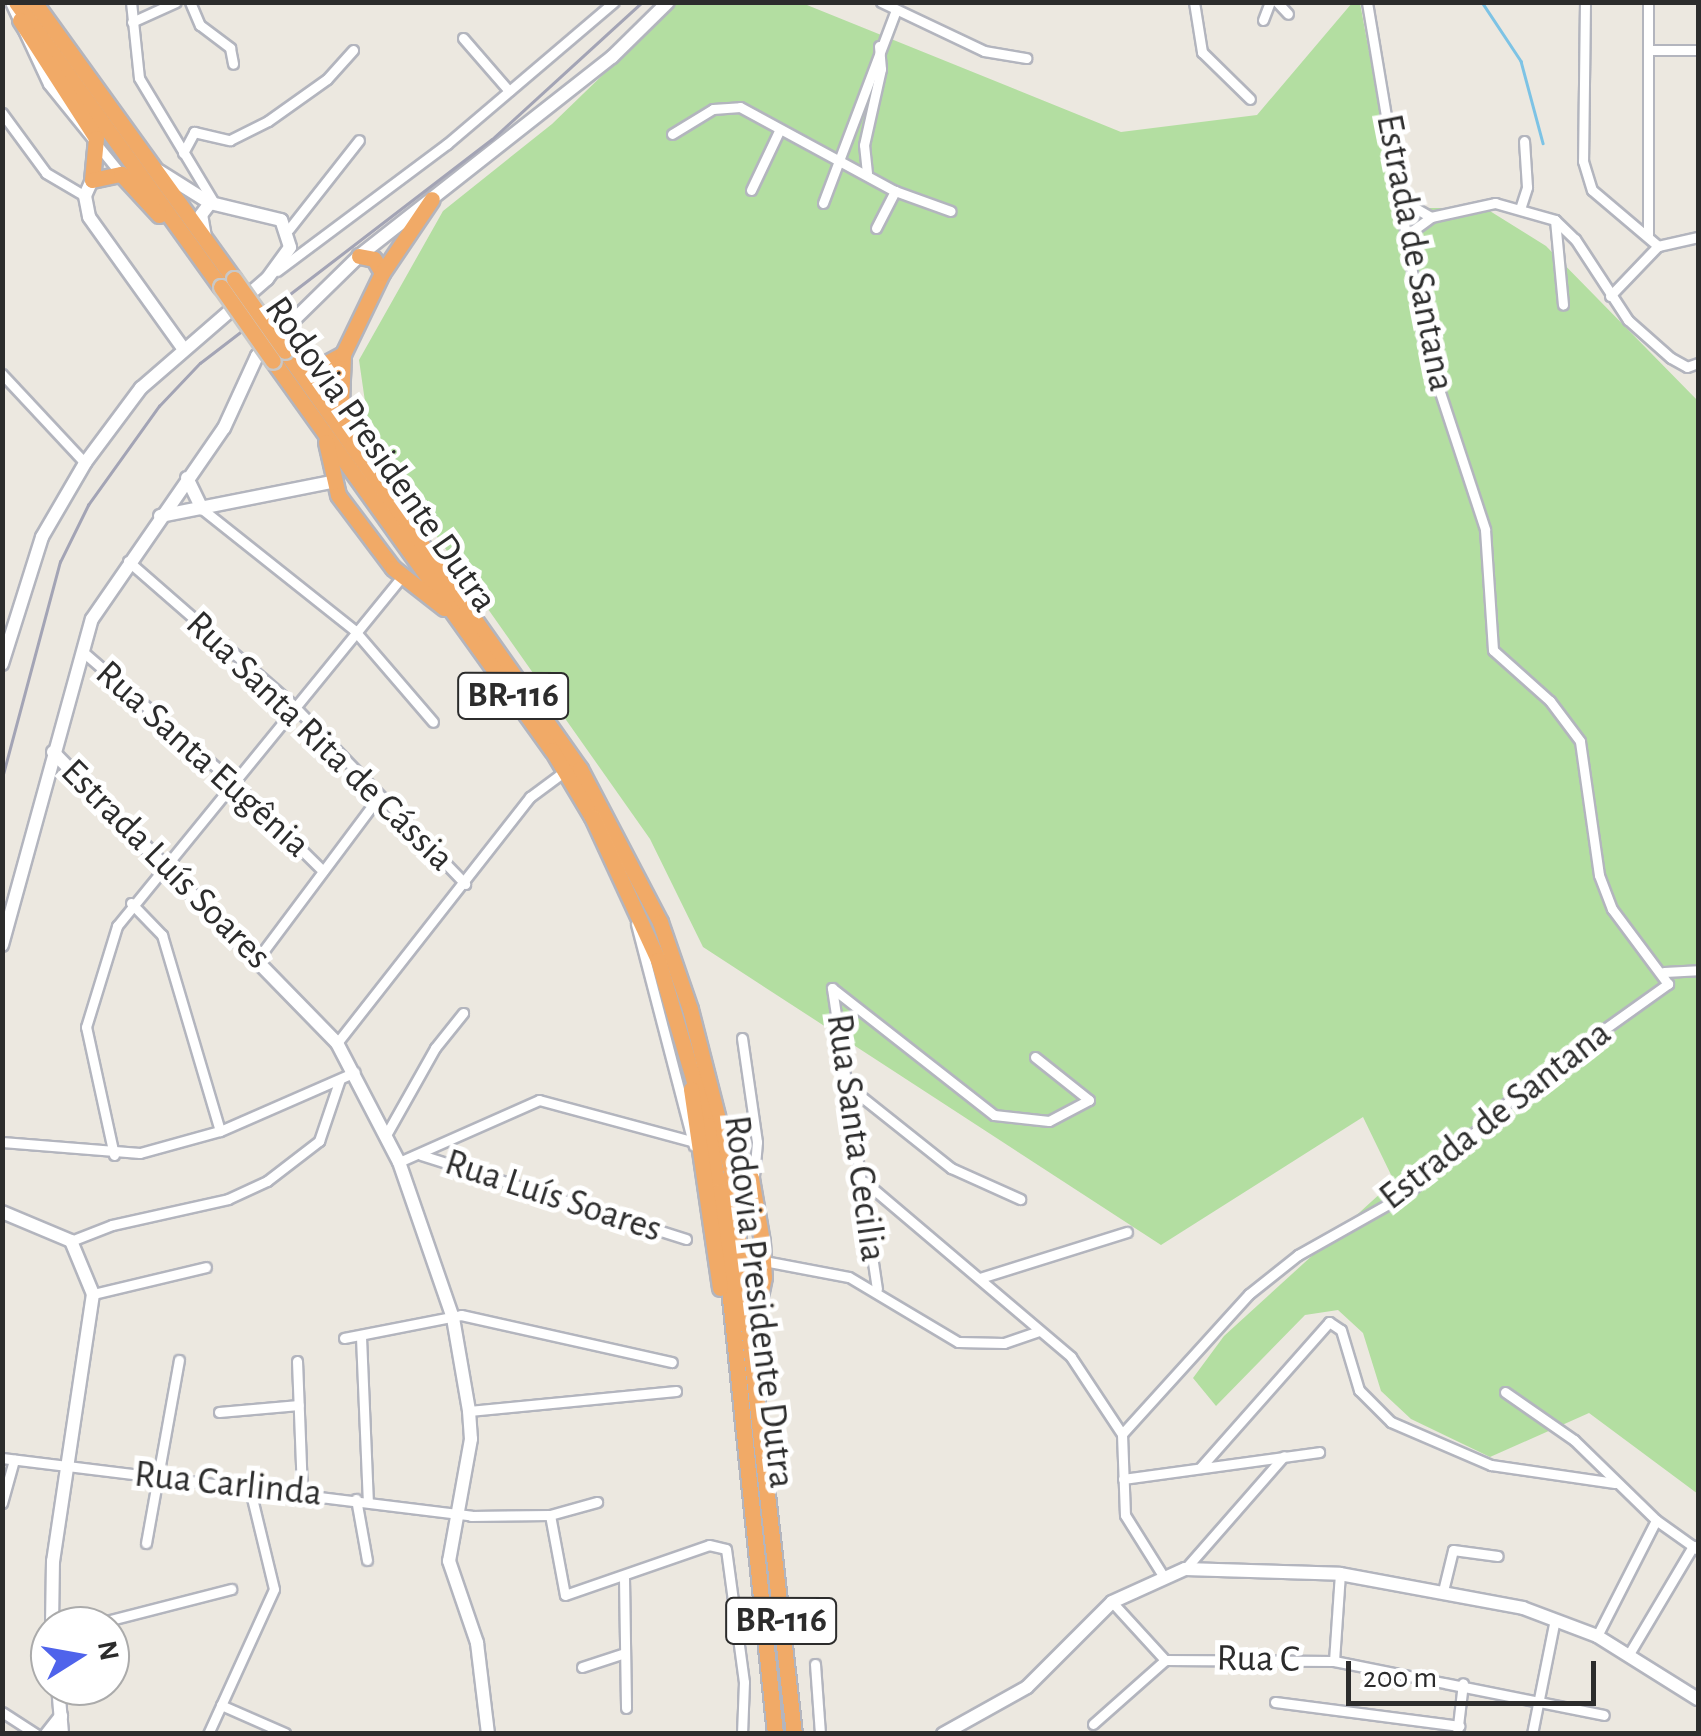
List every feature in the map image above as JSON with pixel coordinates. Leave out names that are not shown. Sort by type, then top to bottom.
[{"type":"highway","points":[[13,2],[98,151],[92,180],[121,174],[188,240]]},
{"type":"highway","name":"Rodovia Presidente Dutra","points":[[13,2],[188,240],[228,283],[482,628],[593,790],[660,922],[679,976],[730,1166],[794,1734]]},
{"type":"highway","name":"Rodovia Presidente Dutra","points":[[37,2],[207,245],[228,283]]},
{"type":"highway","points":[[432,199],[382,273],[343,354],[339,388],[350,435],[482,628]]},
{"type":"highway","points":[[359,256],[374,258],[382,273]]},
{"type":"highway","points":[[282,356],[315,369],[343,354]]},
{"type":"highway","name":"Rodovia Presidente Dutra","points":[[282,356],[326,438],[565,771],[637,911],[690,1064],[719,1191],[775,1734]]},
{"type":"highway","points":[[326,438],[330,482],[402,577],[453,614]]},
{"type":"highway","points":[[679,976],[727,1130],[753,1186],[764,1262],[754,1322],[768,1508]]},
{"type":"highway","points":[[690,1064],[693,1144],[722,1303],[734,1429],[748,1478]]},
{"type":"main road","name":"Estrada Luís Soares","points":[[488,1734],[477,1643],[449,1561],[454,1514],[471,1439],[469,1411],[453,1318],[399,1162],[337,1044],[259,957],[53,752],[81,650],[103,596],[229,419],[258,356],[359,256],[612,56],[668,2]]},
{"type":"main road","points":[[2,664],[37,550],[85,463],[182,347],[267,279],[289,250],[289,229],[276,218],[213,203],[146,161]]},
{"type":"main road","points":[[92,180],[85,196],[100,235],[182,347]]},
{"type":"main road","points":[[207,245],[201,215],[213,203]]},
{"type":"main road","points":[[187,478],[202,509]]},
{"type":"main road","points":[[160,516],[330,482]]},
{"type":"main road","points":[[2,946],[53,752]]},
{"type":"main road","points":[[2,1212],[71,1242],[93,1294],[53,1562],[52,1606]]},
{"type":"main road","points":[[951,1732],[1027,1686],[1112,1602],[1162,1574],[1184,1568],[1340,1574],[1443,1591],[1555,1618],[1630,1654],[1698,1698]]},
{"type":"main road","points":[[59,1706],[62,1734]]},
{"type":"main road","points":[[47,1734],[60,1716]]},
{"type":"street","points":[[131,2],[138,78],[213,203]]},
{"type":"street","points":[[132,22],[176,2]]},
{"type":"street","points":[[190,2],[200,25],[230,48],[232,64]]},
{"type":"street","points":[[267,279],[509,91],[614,2]]},
{"type":"street","points":[[881,2],[984,51],[1026,58]]},
{"type":"street","points":[[1194,2],[1202,52],[1250,99]]},
{"type":"street","points":[[1263,20],[1274,2],[1288,14]]},
{"type":"street","name":"Estrada de Santana","points":[[1122,1434],[1249,1294],[1298,1255],[1408,1193],[1529,1083],[1668,984],[1664,972],[1612,909],[1600,876],[1580,741],[1550,702],[1493,650],[1485,529],[1424,344],[1367,2]]},
{"type":"street","points":[[1585,2],[1585,177],[1592,190],[1658,246]]},
{"type":"street","points":[[1648,2],[1648,236]]},
{"type":"street","points":[[824,203],[879,46],[896,10]]},
{"type":"street","points":[[463,38],[509,91]]},
{"type":"street","points":[[867,173],[864,145],[881,69],[879,46]]},
{"type":"street","points":[[183,153],[194,132],[230,140],[268,122],[327,79],[353,50]]},
{"type":"street","points":[[1650,50],[1698,50]]},
{"type":"street","points":[[672,134],[724,105],[840,158],[895,190],[951,211]]},
{"type":"street","points":[[2,113],[46,174],[85,196]]},
{"type":"street","points":[[751,190],[779,131]]},
{"type":"street","points":[[289,229],[359,140]]},
{"type":"street","points":[[1520,208],[1526,187],[1524,141]]},
{"type":"street","points":[[98,151],[121,174]]},
{"type":"street","points":[[876,228],[895,190]]},
{"type":"street","points":[[1403,201],[1431,217]]},
{"type":"street","points":[[1408,234],[1431,217],[1478,203],[1520,208],[1555,220],[1575,239],[1610,296],[1671,358],[1687,367],[1698,363]]},
{"type":"street","points":[[1555,220],[1563,304]]},
{"type":"street","points":[[1610,296],[1658,246],[1698,238]]},
{"type":"street","points":[[2,374],[85,463]]},
{"type":"street","points":[[202,509],[354,630],[433,722]]},
{"type":"street","name":"Rua Santa Rita de Cássia","points":[[128,560],[294,706],[378,798],[465,884]]},
{"type":"street","points":[[114,1155],[86,1027],[108,946],[131,903],[162,864],[402,577]]},
{"type":"street","name":"Rua Santa Eugênia","points":[[81,650],[232,781],[324,871]]},
{"type":"street","points":[[337,1044],[530,797],[565,771]]},
{"type":"street","points":[[259,957],[378,798]]},
{"type":"street","points":[[131,903],[162,935],[220,1132]]},
{"type":"street","points":[[637,911],[639,942],[693,1144]]},
{"type":"street","points":[[1664,972],[1698,970]]},
{"type":"street","name":"Rua Santa Cecilia","points":[[877,1288],[832,988],[983,1110],[1015,1121],[1063,1118],[1089,1100],[1035,1058]]},
{"type":"street","points":[[386,1135],[426,1060],[463,1013]]},
{"type":"street","points":[[742,1038],[757,1142],[753,1186]]},
{"type":"street","points":[[2,1142],[48,1142],[114,1155],[220,1132],[355,1072]]},
{"type":"street","points":[[71,1242],[126,1221],[228,1199],[267,1181],[319,1141],[340,1079]]},
{"type":"street","points":[[848,1086],[950,1168],[1020,1199]]},
{"type":"street","points":[[399,1162],[539,1100],[693,1144]]},
{"type":"street","name":"Rua Luís Soares","points":[[420,1155],[686,1239]]},
{"type":"street","points":[[864,1182],[980,1278],[1080,1370],[1122,1434],[1124,1515],[1162,1574]]},
{"type":"street","points":[[980,1278],[1127,1232]]},
{"type":"street","points":[[764,1262],[832,1272],[877,1288],[958,1342],[1004,1343],[1039,1330]]},
{"type":"street","points":[[93,1294],[206,1267]]},
{"type":"street","points":[[344,1338],[453,1318],[499,1322],[672,1362]]},
{"type":"street","points":[[1200,1468],[1309,1338],[1329,1322],[1340,1330],[1359,1390],[1391,1422],[1492,1465],[1615,1483]]},
{"type":"street","points":[[361,1337],[368,1500]]},
{"type":"street","points":[[146,1544],[179,1360]]},
{"type":"street","points":[[297,1361],[302,1492]]},
{"type":"street","points":[[469,1411],[676,1391]]},
{"type":"street","points":[[1505,1392],[1574,1440],[1656,1520],[1696,1548],[1630,1654]]},
{"type":"street","points":[[219,1412],[298,1406]]},
{"type":"street","points":[[1122,1479],[1318,1452]]},
{"type":"street","points":[[1184,1568],[1284,1456]]},
{"type":"street","name":"Rua Carlinda","points":[[2,1458],[69,1469],[368,1500],[454,1514],[550,1515],[597,1502]]},
{"type":"street","points":[[2,1503],[14,1460]]},
{"type":"street","points":[[208,1734],[274,1589],[248,1486]]},
{"type":"street","points":[[356,1499],[367,1560]]},
{"type":"street","points":[[550,1515],[565,1595],[624,1578],[709,1545],[722,1545],[729,1556],[744,1682],[742,1734]]},
{"type":"street","points":[[1597,1636],[1656,1520]]},
{"type":"street","points":[[1443,1591],[1453,1550],[1498,1556]]},
{"type":"street","points":[[1334,1661],[1340,1574]]},
{"type":"street","points":[[624,1578],[626,1708]]},
{"type":"street","points":[[130,1615],[231,1589]]},
{"type":"street","name":"Rua C","points":[[1112,1602],[1164,1660],[1334,1661],[1464,1683],[1604,1715]]},
{"type":"street","points":[[1532,1734],[1555,1618]]},
{"type":"street","points":[[582,1667],[625,1653]]},
{"type":"street","points":[[1093,1724],[1164,1660]]},
{"type":"street","points":[[815,1664],[820,1734]]},
{"type":"street","points":[[1275,1702],[1458,1730],[1464,1683]]},
{"type":"street","points":[[222,1705],[285,1733]]},
{"type":"street","points":[[2,1712],[36,1734]]},
{"type":"green space","points":[[677,3],[802,3],[1121,132],[1257,115],[1352,3],[1360,3],[1398,208],[1485,208],[1546,246],[1698,401],[1698,1494],[1589,1413],[1490,1457],[1411,1419],[1381,1391],[1363,1333],[1338,1310],[1305,1315],[1216,1406],[1193,1378],[1224,1336],[1394,1181],[1363,1117],[1161,1245],[703,947],[650,839],[371,443],[359,360],[443,211],[552,124]]},
{"type":"waterway","points":[[1482,2],[1521,61],[1543,143]]},
{"type":"railway","points":[[2,778],[60,562],[88,505],[159,406],[200,363],[491,140],[642,2]]}]
